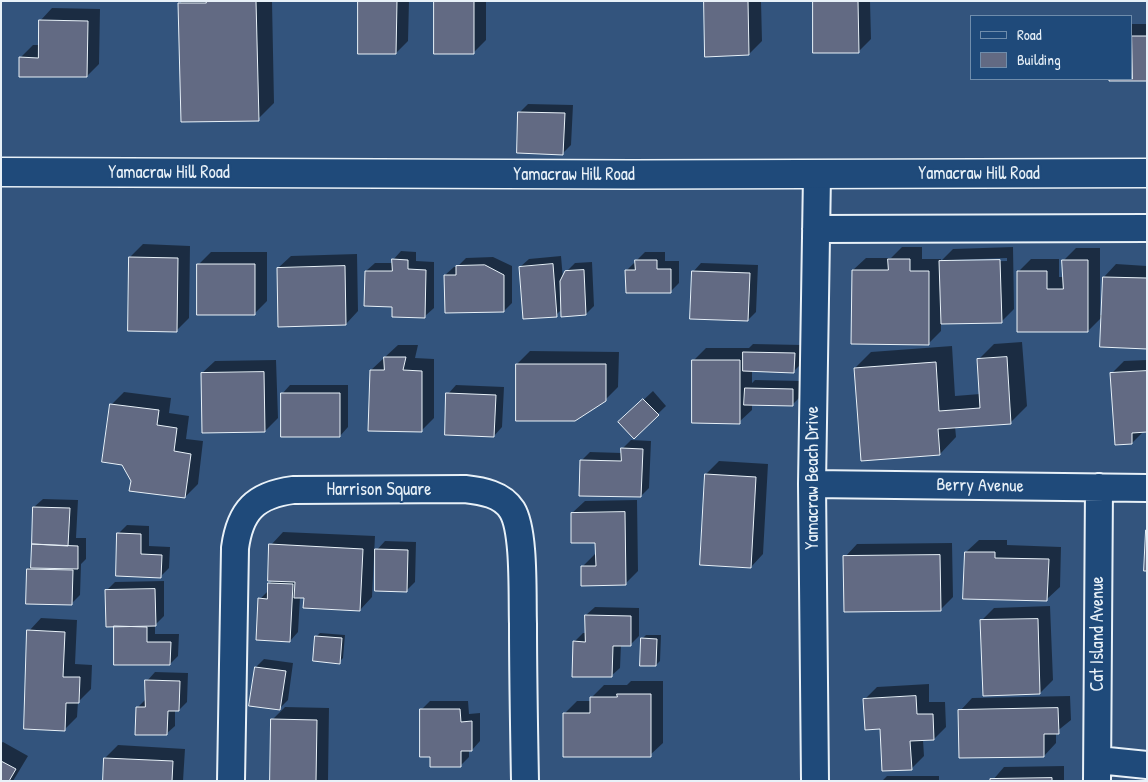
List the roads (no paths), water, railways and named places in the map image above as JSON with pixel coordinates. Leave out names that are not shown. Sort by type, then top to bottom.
[{"type":"main road","name":"Yamacraw Hill Road","points":[[1,172],[309,175],[1147,173]]},
{"type":"street","name":"Yamacraw Beach Drive","points":[[815,781],[812,484],[817,175]]},
{"type":"street","points":[[816,229],[1147,228]]},
{"type":"street","name":"Berry Avenue","points":[[812,484],[1147,488]]},
{"type":"street","name":"Cat Island Avenue","points":[[1097,770],[1099,487]]},
{"type":"street","name":"Harrison Square","points":[[231,781],[235,548],[238,530],[244,514],[263,498],[276,492],[293,490],[465,489],[481,491],[502,500],[508,505],[516,518],[522,565],[525,781]]},
{"type":"street","points":[[1097,770],[1147,765]]}]
